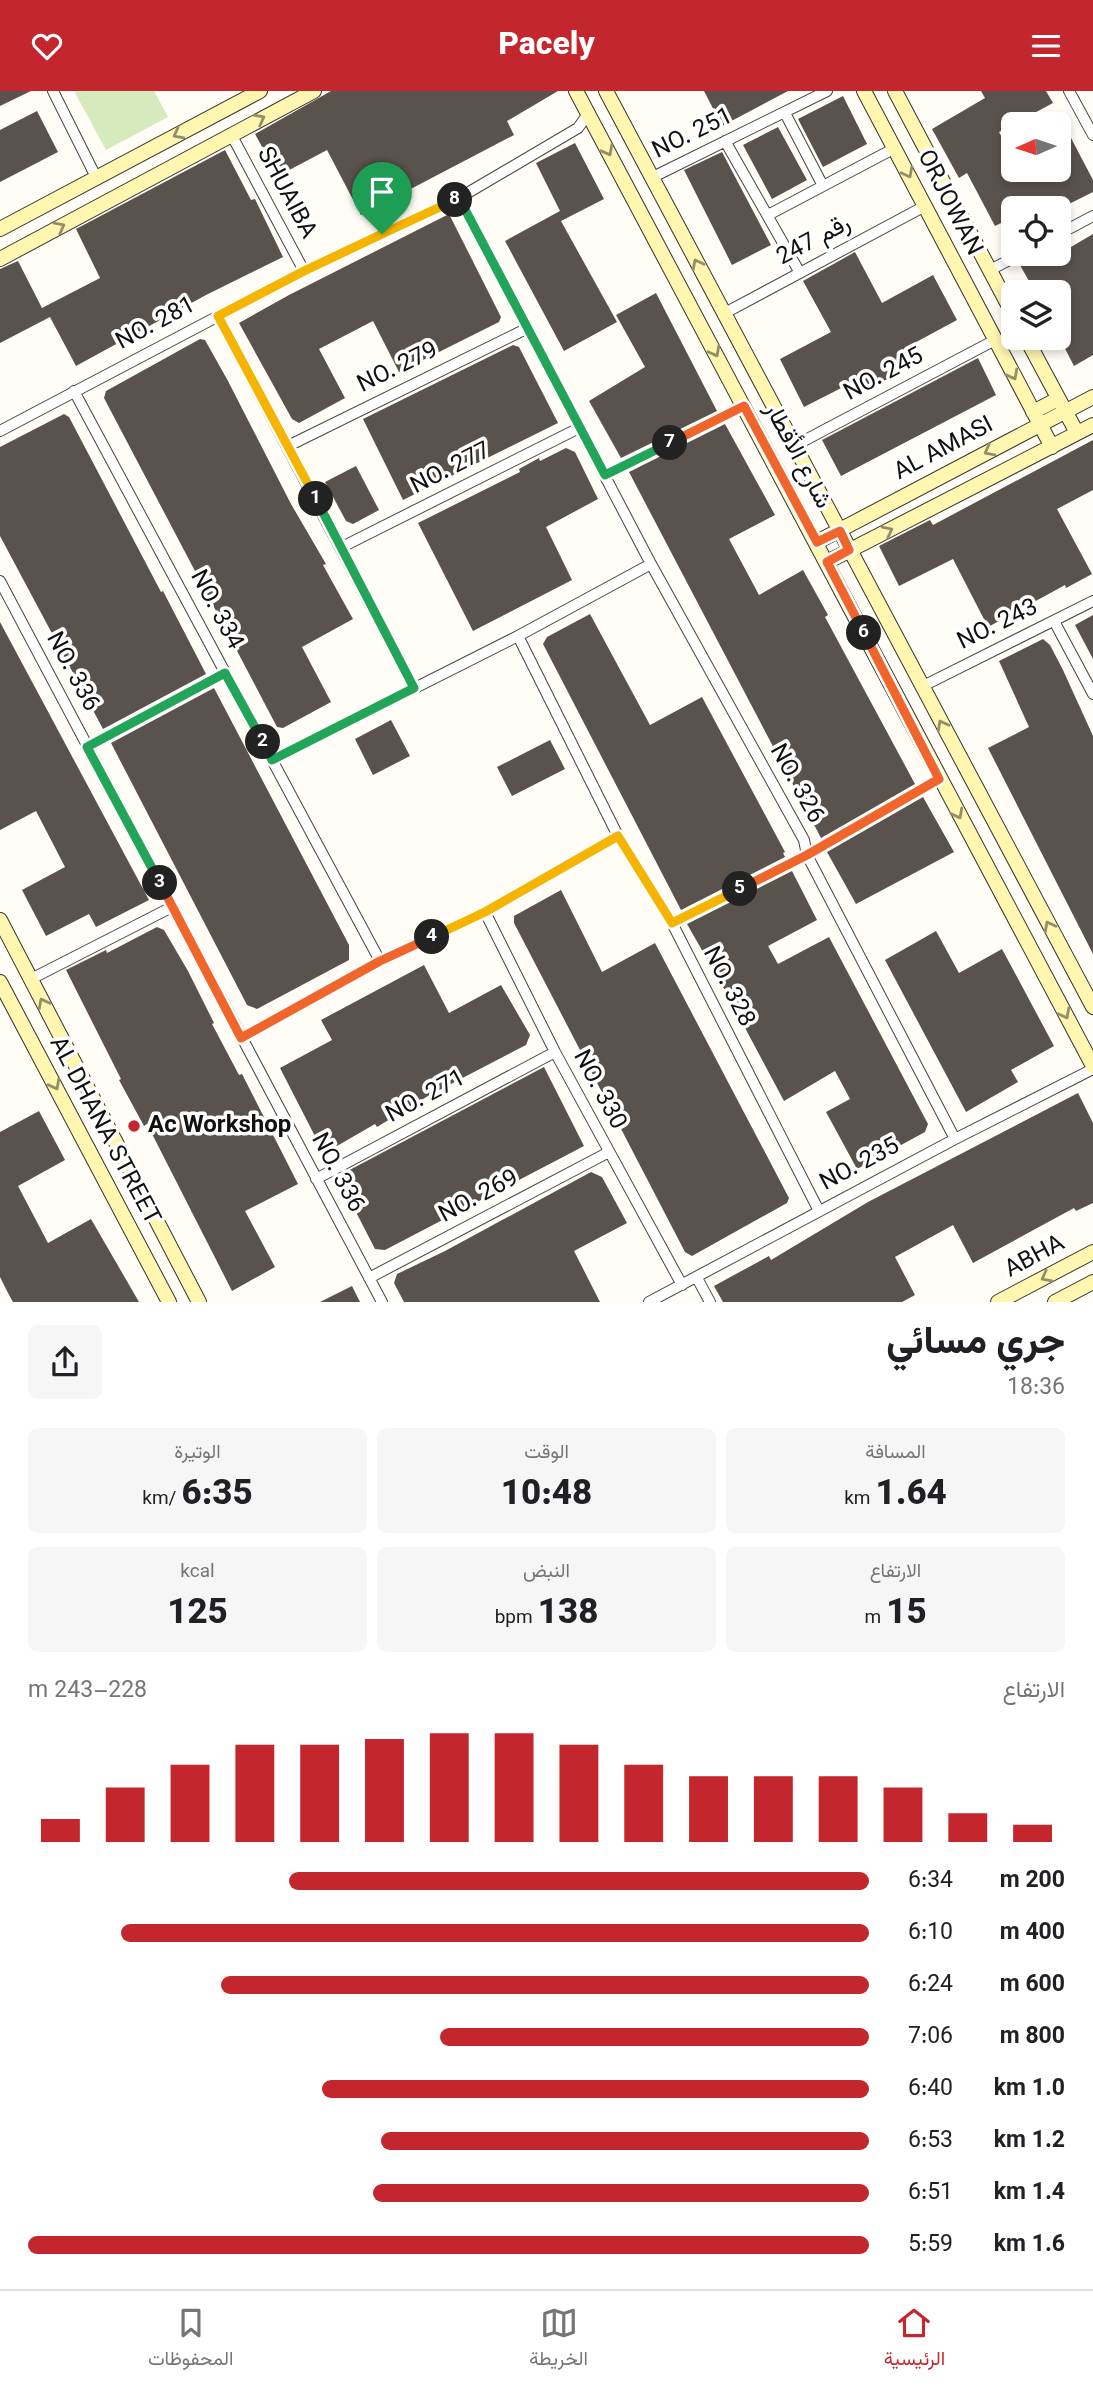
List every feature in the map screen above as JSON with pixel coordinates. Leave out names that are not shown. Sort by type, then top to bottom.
[{"type":"street","points":[[53,91],[96,177]]},
{"type":"street","points":[[0,229],[260,91]]},
{"type":"street","points":[[0,260],[314,91]]},
{"type":"street","name":"شارع الأقطار","points":[[576,91],[1093,1068]]},
{"type":"street","name":"شارع الأقطار","points":[[606,91],[1093,1007]]},
{"type":"street","name":"NO. 251","points":[[653,177],[827,91]]},
{"type":"street","name":"ORJOWAN","points":[[864,91],[1052,447]]},
{"type":"street","name":"ORJOWAN","points":[[895,91],[1001,291]]},
{"type":"street","points":[[1069,91],[1093,135]]},
{"type":"street","points":[[785,113],[823,186]]},
{"type":"street","name":"NO. 281","points":[[0,431],[304,271],[459,198],[578,128],[588,114]]},
{"type":"street","name":"SHUAIBA","points":[[231,134],[304,271]]},
{"type":"street","points":[[725,141],[800,273]]},
{"type":"street","points":[[768,215],[895,148]]},
{"type":"street","name":"NO. 326","points":[[459,198],[651,564],[804,840],[807,855],[955,1139]]},
{"type":"street","name":"رقم 247","points":[[723,314],[925,206]]},
{"type":"street","points":[[1071,228],[1093,216]]},
{"type":"street","points":[[990,270],[1001,264]]},
{"type":"street","points":[[218,316],[414,688]]},
{"type":"street","name":"NO. 279","points":[[288,446],[528,328]]},
{"type":"street","name":"NO. 245","points":[[794,446],[995,340]]},
{"type":"street","points":[[1032,350],[1077,433]]},
{"type":"street","name":"NO. 334","points":[[74,391],[380,961]]},
{"type":"street","name":"AL AMASI","points":[[817,542],[1036,418],[1062,405],[1093,397]]},
{"type":"street","points":[[605,475],[744,406]]},
{"type":"street","name":"AL AMASI","points":[[827,562],[1093,425]]},
{"type":"street","name":"NO. 277","points":[[341,547],[579,428]]},
{"type":"street","points":[[272,760],[518,636],[651,564]]},
{"type":"street","name":"NO. 336","points":[[0,581],[382,1302]]},
{"type":"street","name":"NO. 243","points":[[921,687],[1093,601]]},
{"type":"street","points":[[1054,621],[1093,694]]},
{"type":"street","name":"NO. 328","points":[[518,636],[618,836],[672,923],[819,1211]]},
{"type":"street","points":[[87,747],[225,673]]},
{"type":"street","points":[[672,923],[807,855],[939,779]]},
{"type":"street","points":[[241,1038],[380,961],[485,912],[618,836]]},
{"type":"street","points":[[31,979],[172,907]]},
{"type":"street","name":"NO. 330","points":[[485,912],[555,1052],[682,1285]]},
{"type":"street","name":"AL DHANA STREET","points":[[0,920],[199,1302]]},
{"type":"street","name":"AL DHANA STREET","points":[[0,982],[4,998],[169,1302]]},
{"type":"street","name":"NO. 271","points":[[316,1178],[555,1052]]},
{"type":"street","name":"NO. 235","points":[[649,1302],[1093,1068]]},
{"type":"street","name":"NO. 269","points":[[369,1278],[608,1152]]},
{"type":"street","name":"ABHA","points":[[998,1302],[1093,1252]]},
{"type":"street","points":[[697,1278],[710,1302]]},
{"type":"street","name":"ABHA","points":[[1055,1302],[1093,1282]]},
{"type":"green space","points":[[74,91],[154,91],[168,117],[106,150]]},
{"type":"building","points":[[0,91],[31,91],[0,106]]},
{"type":"building","points":[[331,91],[558,91],[507,121],[514,135],[361,215],[327,150],[278,176],[255,134]]},
{"type":"building","points":[[704,91],[788,91],[722,126]]},
{"type":"building","points":[[981,91],[1046,91],[1053,103],[1036,112],[1001,112],[1001,182],[1071,182],[1071,138],[1093,180],[1093,192],[1071,203],[1071,196],[1001,196],[1001,223],[995,226],[967,173],[959,178],[932,129],[985,98]]},
{"type":"building","points":[[843,96],[867,144],[823,167],[798,119]]},
{"type":"building","points":[[37,111],[58,152],[0,182],[0,130]]},
{"type":"building","points":[[778,127],[807,180],[772,199],[743,145]]},
{"type":"building","points":[[575,143],[604,199],[561,221],[617,322],[564,351],[505,241],[560,211],[536,163]]},
{"type":"building","points":[[225,150],[251,200],[255,199],[283,257],[206,295],[76,366],[50,317],[0,343],[0,269],[18,261],[42,308],[100,278],[76,229]]},
{"type":"building","points":[[722,152],[771,245],[732,265],[684,170]]},
{"type":"building","points":[[449,214],[501,317],[499,322],[399,372],[373,321],[319,349],[345,398],[299,423],[292,419],[239,323]]},
{"type":"building","points":[[1093,234],[1093,355],[1074,366],[1066,350],[1071,350],[1071,280],[1028,280],[1021,266],[1071,266],[1071,247]]},
{"type":"building","points":[[855,252],[882,303],[933,275],[957,320],[907,347],[916,364],[861,393],[855,381],[804,407],[780,359],[831,332],[803,281]]},
{"type":"building","points":[[656,293],[717,411],[621,458],[589,401],[645,367],[616,315]]},
{"type":"building","points":[[200,339],[205,340],[228,381],[353,619],[302,647],[331,702],[283,728],[277,727],[104,398],[106,391]]},
{"type":"building","points":[[513,345],[519,347],[558,423],[403,500],[363,419]]},
{"type":"building","points":[[978,358],[996,395],[841,476],[822,440]]},
{"type":"building","points":[[64,414],[69,417],[206,674],[103,729],[0,536],[0,447]]},
{"type":"building","points":[[725,424],[775,515],[729,539],[759,595],[803,570],[828,615],[825,617],[915,784],[821,838],[629,472]]},
{"type":"building","points":[[1093,440],[1093,490],[1057,509],[1092,574],[1066,588],[1065,585],[988,627],[953,559],[899,586],[879,546],[930,520],[933,525]]},
{"type":"building","points":[[566,448],[575,452],[598,499],[546,527],[572,580],[473,631],[418,523],[520,472],[519,469],[539,458],[540,461]]},
{"type":"building","points":[[356,466],[379,510],[353,524],[346,521],[325,482]]},
{"type":"building","points":[[590,614],[650,725],[702,697],[785,852],[785,857],[681,910],[543,644],[547,637]]},
{"type":"building","points":[[1093,615],[1093,659],[1075,625]]},
{"type":"building","points":[[0,622],[149,900],[96,927],[89,914],[46,936],[22,890],[65,867],[36,811],[0,830]]},
{"type":"building","points":[[1043,639],[1050,645],[1063,670],[1093,736],[1093,954],[988,748],[1029,727],[999,661]]},
{"type":"building","points":[[214,688],[349,945],[349,960],[257,1009],[247,1005],[111,743]]},
{"type":"building","points":[[391,720],[410,756],[373,775],[355,739]]},
{"type":"building","points":[[550,740],[565,769],[512,796],[497,767]]},
{"type":"building","points":[[923,797],[954,852],[856,904],[827,852]]},
{"type":"building","points":[[792,871],[817,920],[768,946],[778,964],[829,937],[928,1124],[925,1132],[857,1169],[826,1112],[850,1099],[835,1071],[784,1101],[687,924]]},
{"type":"building","points":[[561,890],[602,972],[655,943],[789,1198],[787,1203],[692,1256],[685,1252],[514,923],[514,916]]},
{"type":"building","points":[[157,927],[164,930],[188,971],[214,1023],[212,1024],[239,1075],[242,1074],[298,1184],[245,1211],[275,1267],[232,1291],[147,1124],[144,1126],[119,1080],[121,1079],[66,970],[106,950],[107,953]]},
{"type":"building","points":[[936,931],[959,973],[1002,949],[1054,1046],[1011,1070],[1018,1082],[966,1112],[885,960]]},
{"type":"building","points":[[424,965],[449,1013],[501,985],[530,1035],[526,1045],[428,1096],[377,1127],[375,1124],[330,1150],[320,1146],[280,1068],[332,1040],[321,1020]]},
{"type":"building","points":[[544,1067],[584,1146],[385,1250],[375,1249],[340,1181],[342,1174]]},
{"type":"building","points":[[1078,1093],[1093,1123],[1093,1203],[1076,1211],[1074,1208],[973,1263],[953,1225],[895,1257],[915,1295],[902,1302],[723,1302],[714,1286],[769,1256],[771,1260],[868,1202]]},
{"type":"building","points":[[39,1111],[65,1160],[18,1186],[48,1243],[91,1219],[139,1302],[13,1302],[8,1293],[0,1277],[0,1132]]},
{"type":"building","points":[[591,1172],[602,1177],[627,1223],[574,1251],[600,1302],[404,1302],[394,1283],[397,1274]]},
{"type":"building","points":[[352,1286],[360,1302],[320,1302]]},
{"type":"place","name":"Ac Workshop","points":[[134,1126]]},
{"type":"route","points":[[459,198],[605,475],[744,406],[817,542],[840,531],[849,550],[827,562],[939,779],[807,855],[672,923],[618,836],[485,912],[380,961],[241,1038],[87,747],[225,673],[272,760],[414,688],[218,316],[382,234],[459,198]]}]
